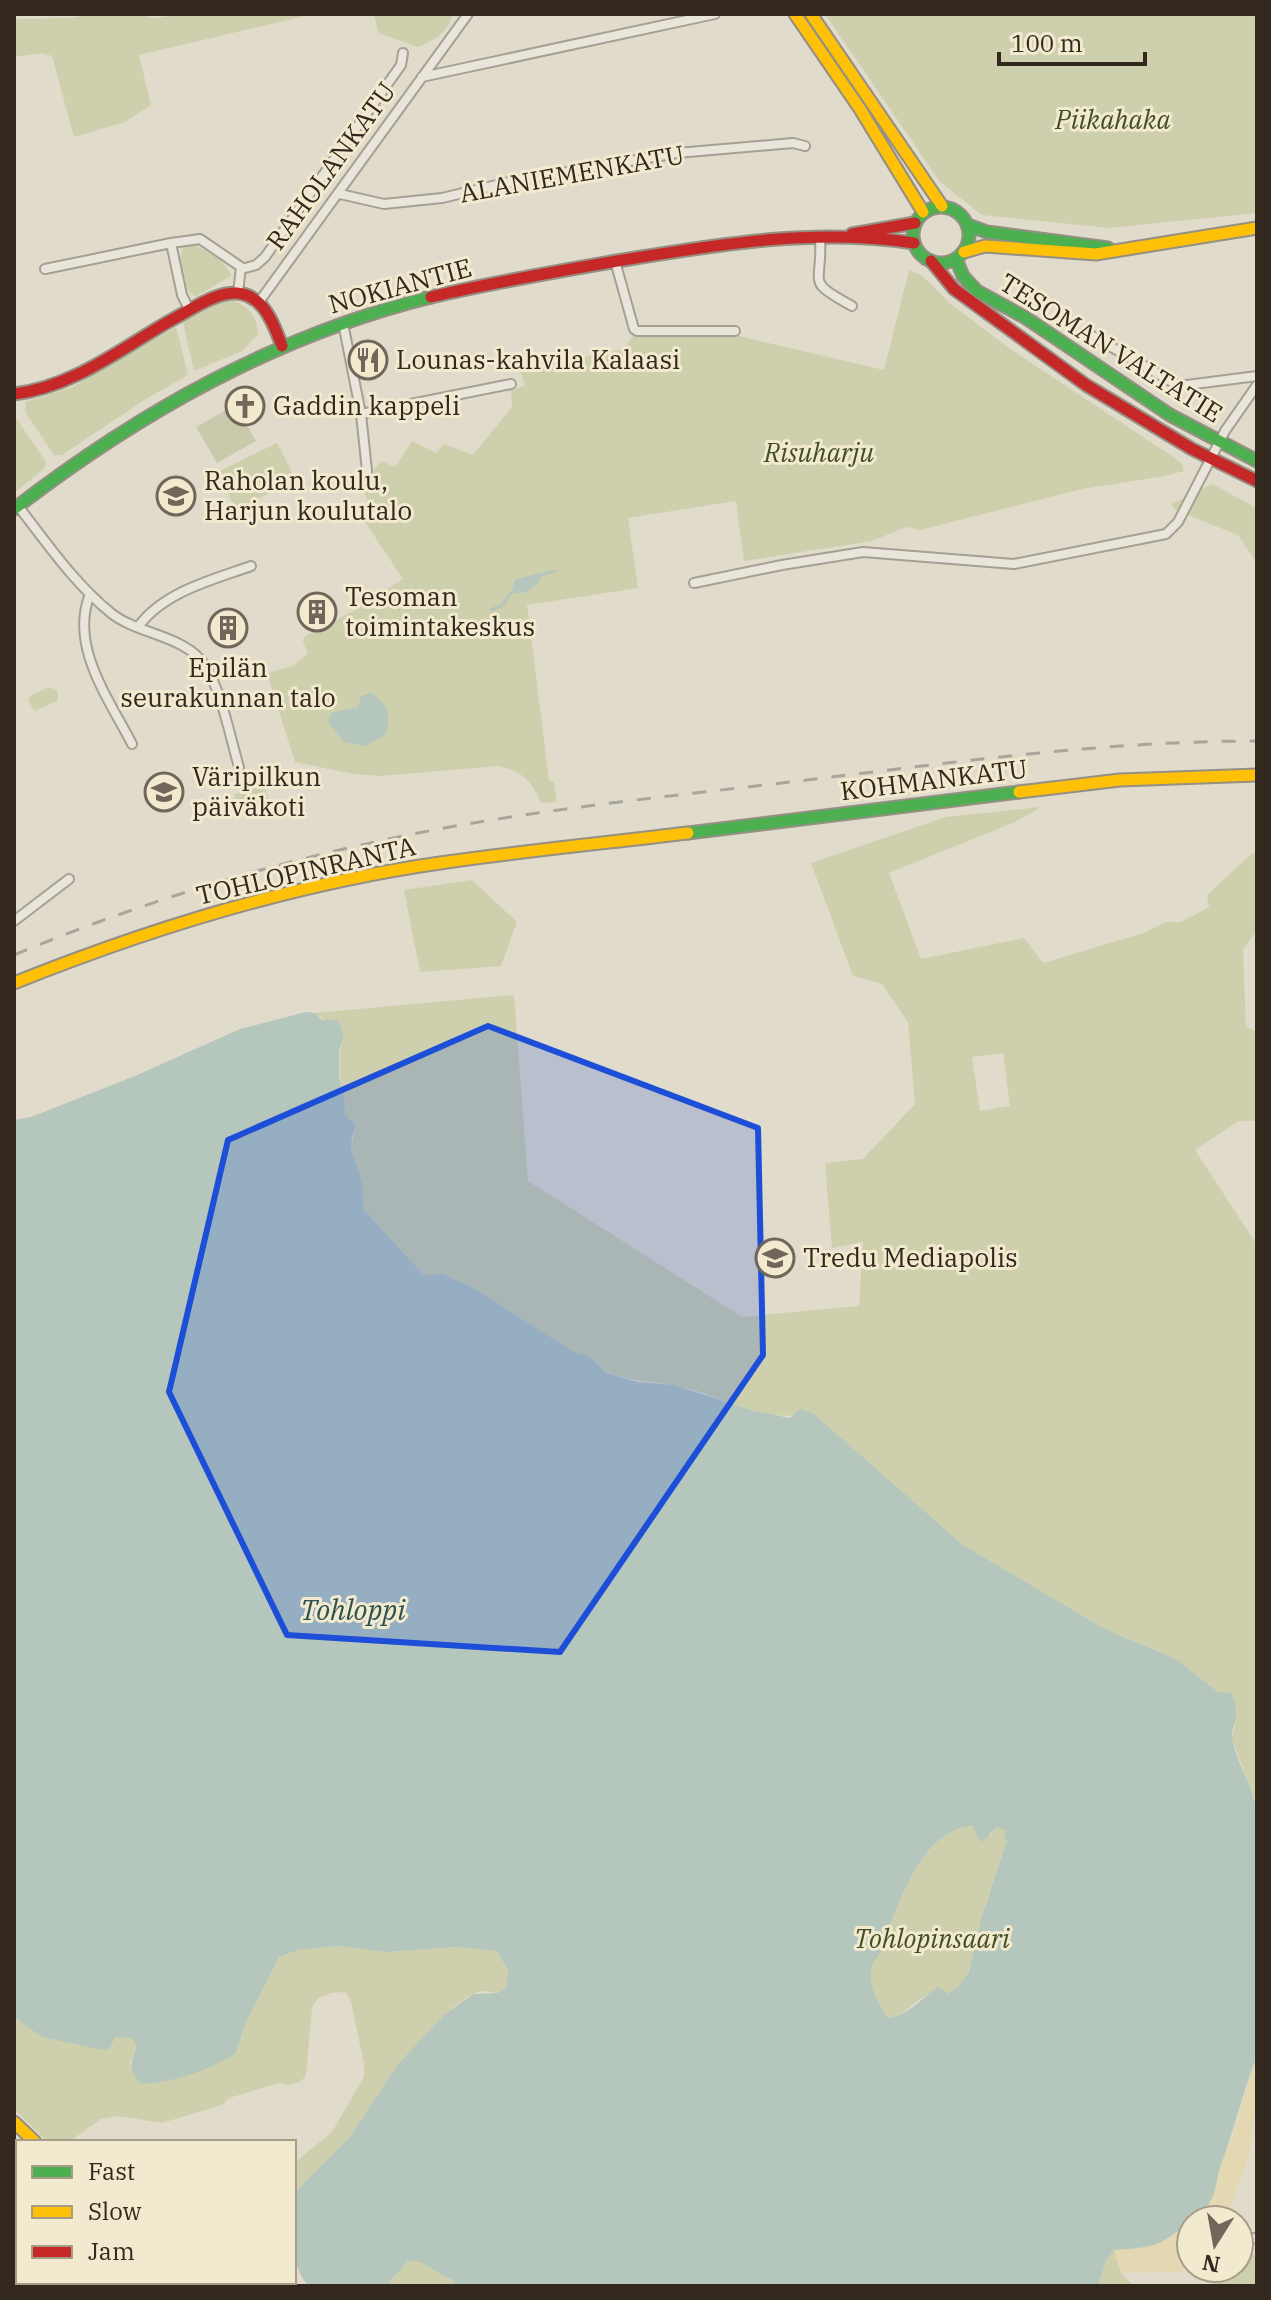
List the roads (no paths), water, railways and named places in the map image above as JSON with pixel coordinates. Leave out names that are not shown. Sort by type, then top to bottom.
[{"type":"main road","points":[[795,14],[860,109],[923,212]]},
{"type":"main road","points":[[811,14],[942,206],[956,211],[968,225],[987,232],[1117,249]]},
{"type":"main road","points":[[942,206],[923,212],[915,223],[914,243],[931,261],[960,256],[985,246],[1096,254],[1257,228]]},
{"type":"main road","name":"NOKIANTIE","points":[[16,507],[145,416],[282,346],[343,323],[454,293],[615,261],[704,246],[844,236],[915,223]]},
{"type":"main road","points":[[960,256],[970,235],[968,225]]},
{"type":"main road","name":"NOKIANTIE","points":[[844,236],[914,243]]},
{"type":"main road","name":"TESOMAN VALTATIE","points":[[960,256],[962,276],[973,288],[1014,310],[1089,364],[1219,442],[1257,461]]},
{"type":"main road","name":"TESOMAN VALTATIE","points":[[931,261],[954,289],[1098,393],[1210,459],[1257,481]]},
{"type":"main road","points":[[14,394],[39,390],[74,377],[218,296],[238,293],[259,302],[271,313],[282,346]]},
{"type":"main road","name":"KOHMANKATU","points":[[617,841],[1120,780],[1257,775]]},
{"type":"main road","name":"TOHLOPINRANTA","points":[[14,983],[101,950],[281,895],[439,863],[617,841]]},
{"type":"main road","points":[[14,2122],[33,2140]]},
{"type":"street","name":"RAHOLANKATU","points":[[259,302],[468,14]]},
{"type":"street","points":[[422,77],[715,14]]},
{"type":"street","name":"RAHOLANKATU","points":[[241,269],[256,265],[265,257],[401,65],[403,53]]},
{"type":"street","name":"ALANIEMENKATU","points":[[340,194],[384,204],[442,198],[505,183],[681,153],[793,143],[805,146]]},
{"type":"street","points":[[820,238],[820,288],[852,306]]},
{"type":"street","points":[[45,269],[200,239],[241,269],[238,293]]},
{"type":"street","points":[[171,243],[179,283],[190,311]]},
{"type":"street","points":[[615,261],[637,331],[735,331]]},
{"type":"street","points":[[343,323],[361,414],[367,471]]},
{"type":"street","points":[[1089,334],[1179,386],[1257,376]]},
{"type":"street","points":[[361,414],[511,384]]},
{"type":"street","points":[[694,583],[863,552],[1014,564],[1166,534],[1178,522],[1219,442],[1257,385]]},
{"type":"street","points":[[16,507],[64,567],[112,614],[175,642],[205,665],[215,687],[239,767]]},
{"type":"street","points":[[138,627],[170,599],[251,566]]},
{"type":"street","points":[[90,594],[83,614],[92,668],[132,744]]},
{"type":"street","points":[[14,921],[69,879]]},
{"type":"water","points":[[539,573],[541,578],[532,588],[511,593],[515,580]]},
{"type":"water","points":[[371,693],[387,711],[385,735],[366,746],[344,742],[328,722],[331,713],[358,707],[361,696]]},
{"type":"water","name":"Tohloppi","points":[[306,1012],[315,1013],[322,1020],[338,1020],[344,1035],[339,1051],[339,1076],[345,1115],[356,1125],[351,1150],[362,1181],[364,1210],[424,1275],[443,1274],[475,1289],[574,1352],[590,1357],[606,1373],[637,1382],[674,1385],[754,1411],[790,1418],[800,1409],[813,1413],[963,1545],[1105,1629],[1176,1659],[1218,1692],[1231,1693],[1236,1709],[1233,1742],[1257,1813],[1257,2056],[1208,2204],[1175,2204],[1175,2233],[1157,2244],[1114,2250],[1106,2261],[1098,2286],[455,2286],[452,2279],[426,2265],[408,2261],[386,2286],[308,2286],[296,2261],[296,2191],[349,2138],[398,2064],[444,2015],[473,1994],[498,1993],[506,1988],[508,1971],[497,1951],[456,1947],[385,1952],[339,1946],[298,1950],[279,1957],[246,2022],[236,2053],[191,2074],[155,2083],[142,2084],[134,2075],[132,2063],[137,2046],[132,2038],[115,2037],[110,2048],[103,2050],[42,2037],[14,2017],[14,1120],[31,1117],[135,1076],[240,1029]],"holes":[[[973,1826],[982,1842],[997,1827],[1006,1831],[1004,1836],[1007,1840],[982,1916],[969,1972],[958,1987],[948,1993],[938,1987],[908,2010],[888,2018],[874,1993],[871,1973],[873,1963],[887,1945],[891,1924],[912,1876],[932,1847],[957,1829]]]},
{"type":"waterway","points":[[541,575],[555,571]]},
{"type":"waterway","points":[[491,610],[503,605],[511,593]]},
{"type":"railway","points":[[14,955],[150,904],[243,875],[384,840],[489,820],[1031,754],[1144,745],[1257,741]]},
{"type":"place","name":"Lounas-kahvila Kalaasi","points":[[368,360]]},
{"type":"place","name":"Gaddin kappeli","points":[[245,406]]},
{"type":"place","name":"Raholan koulu, Harjun koulutalo","points":[[176,496]]},
{"type":"place","name":"Tesoman toimintakeskus","points":[[317,612]]},
{"type":"place","name":"Epilän seurakunnan talo","points":[[228,628]]},
{"type":"place","name":"Väripilkun päiväkoti","points":[[164,792]]},
{"type":"place","name":"Tredu Mediapolis","points":[[775,1258]]},
{"type":"park label","name":"Piikahaka","points":[[1113,120]]},
{"type":"park label","name":"Risuharju","points":[[819,453]]},
{"type":"park label","name":"Tohlopinsaari","points":[[932,1939]]}]
